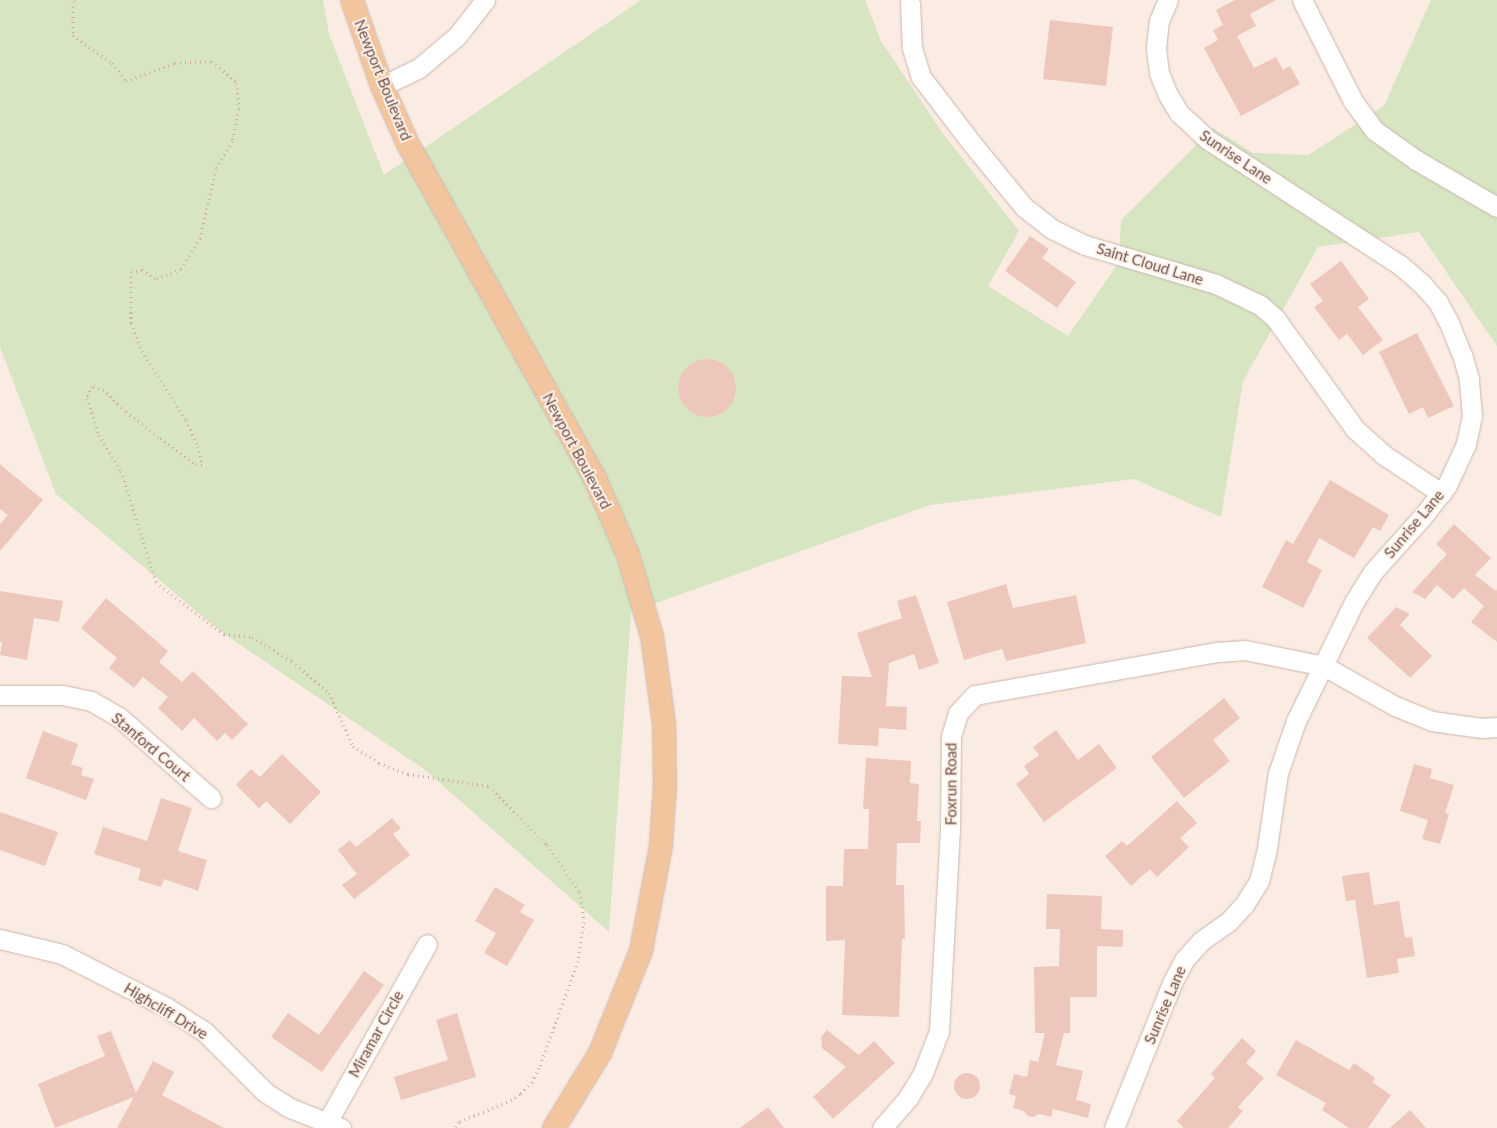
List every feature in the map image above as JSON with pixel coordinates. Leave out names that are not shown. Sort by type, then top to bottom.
[{"type":"main road","name":"Newport Boulevard","points":[[352,0],[382,86],[408,144],[595,480],[628,555],[652,636],[664,724],[665,785],[661,846],[641,951],[600,1053],[554,1128]]},
{"type":"street","points":[[382,86],[419,68],[457,36],[484,0]]},
{"type":"street","name":"Sunrise Lane","points":[[1114,1128],[1172,983],[1184,960],[1201,941],[1228,922],[1244,905],[1259,881],[1267,848],[1278,773],[1296,721],[1354,602],[1372,573],[1423,516],[1455,472],[1466,444],[1472,416],[1469,379],[1448,321],[1432,296],[1400,265],[1208,139],[1179,113],[1168,95],[1159,73],[1156,48],[1159,21],[1168,0]]},
{"type":"street","points":[[1302,0],[1353,101],[1374,130],[1424,164],[1497,207]]},
{"type":"street","name":"Saint Cloud Lane","points":[[910,3],[912,48],[921,77],[942,107],[1024,206],[1052,230],[1085,245],[1216,284],[1260,305],[1275,318],[1355,428],[1384,454],[1441,493]]},
{"type":"street","name":"Foxrun Road","points":[[882,1128],[908,1098],[923,1073],[939,1031],[950,831],[951,736],[958,713],[975,696],[1217,652],[1244,650],[1324,666],[1395,706],[1432,720],[1482,728],[1497,727]]},
{"type":"street","name":"Stanford Court","points":[[0,695],[63,695],[91,701],[120,717],[210,798]]},
{"type":"street","name":"Highcliff Drive","points":[[0,939],[62,954],[166,1007],[205,1032],[266,1092],[290,1108],[333,1126]]},
{"type":"street","name":"Miramar Circle","points":[[333,1126],[427,944]]},
{"type":"path","points":[[75,0],[73,2],[73,35],[112,63],[126,80],[175,63],[212,61],[237,83],[239,110],[232,141],[216,169],[200,238],[181,269],[155,279],[142,270],[131,272],[131,323],[142,351],[186,420],[198,446],[202,465],[193,463],[158,437],[104,390],[92,386],[87,398],[99,435],[121,471],[156,582],[224,634],[252,637],[292,661],[329,693],[353,746],[379,763],[408,774],[489,786],[547,845],[580,892],[584,922],[578,961],[539,1068],[532,1082],[520,1094],[507,1102],[459,1122],[455,1128]]},
{"type":"green space","points":[[0,0],[323,0],[329,34],[384,175],[641,0],[865,0],[881,41],[944,135],[1019,231],[988,286],[1068,336],[1119,262],[1121,220],[1213,128],[1253,153],[1308,155],[1384,106],[1431,0],[1497,0],[1497,346],[1419,232],[1318,247],[1243,381],[1221,517],[1134,479],[930,505],[631,612],[609,932],[424,769],[224,634],[56,494],[0,347]]},
{"type":"building","points":[[1235,0],[1276,0],[1250,14],[1256,26],[1237,36],[1254,68],[1276,57],[1283,70],[1290,66],[1300,84],[1241,116],[1204,48],[1218,40],[1213,30],[1223,25],[1216,10]]},
{"type":"building","points":[[1050,20],[1113,27],[1106,86],[1043,79]]},
{"type":"building","points":[[1030,236],[1049,249],[1042,258],[1076,282],[1057,308],[1005,271]]},
{"type":"building","points":[[1341,261],[1369,299],[1358,307],[1383,340],[1363,355],[1347,334],[1339,340],[1314,307],[1323,301],[1310,284]]},
{"type":"building","points":[[1417,333],[1454,406],[1428,418],[1423,407],[1409,414],[1379,352]]},
{"type":"building","points":[[701,359],[713,359],[728,367],[736,382],[736,394],[728,409],[713,417],[701,417],[686,409],[678,394],[678,382],[686,367]]},
{"type":"building","points":[[0,464],[43,500],[0,551],[0,524],[8,515],[0,509]]},
{"type":"building","points":[[1330,480],[1389,515],[1380,531],[1373,527],[1354,558],[1319,538],[1307,562],[1322,570],[1303,608],[1262,587],[1286,540],[1293,544]]},
{"type":"building","points":[[1454,524],[1491,558],[1475,575],[1496,591],[1497,589],[1497,642],[1471,622],[1484,606],[1464,588],[1453,599],[1437,585],[1425,599],[1412,592],[1447,554],[1436,544]]},
{"type":"building","points":[[1006,584],[1013,608],[1076,595],[1086,643],[1006,661],[1002,649],[964,660],[947,602]]},
{"type":"building","points":[[0,591],[63,601],[59,622],[34,618],[27,660],[0,655],[2,642],[0,642]]},
{"type":"building","points":[[916,595],[939,663],[919,670],[914,654],[889,663],[886,706],[907,707],[906,730],[879,728],[878,746],[838,744],[842,676],[872,677],[857,633],[902,618],[897,601]]},
{"type":"building","points":[[106,598],[168,651],[159,662],[182,682],[193,671],[248,724],[232,740],[225,733],[217,741],[194,718],[182,731],[158,708],[168,697],[143,677],[134,688],[109,668],[117,658],[81,628]]},
{"type":"building","points":[[1396,607],[1410,614],[1400,625],[1432,656],[1410,678],[1367,638]]},
{"type":"building","points":[[1224,698],[1240,718],[1213,740],[1230,761],[1184,798],[1151,757]]},
{"type":"building","points":[[1056,730],[1078,760],[1099,744],[1117,768],[1044,822],[1016,784],[1029,774],[1024,766],[1039,755],[1033,747]]},
{"type":"building","points":[[43,731],[78,744],[71,764],[83,768],[81,775],[94,779],[86,800],[26,778]]},
{"type":"building","points":[[282,754],[321,792],[290,824],[266,801],[259,808],[236,785],[251,769],[260,777]]},
{"type":"building","points":[[866,758],[911,761],[910,783],[919,784],[917,821],[921,821],[920,843],[897,843],[896,885],[904,885],[905,939],[902,939],[899,1017],[842,1015],[845,940],[826,941],[826,886],[843,886],[844,849],[868,849],[869,809],[863,809]]},
{"type":"building","points":[[1414,764],[1432,769],[1430,778],[1454,785],[1445,813],[1449,814],[1440,844],[1422,839],[1428,820],[1400,811]]},
{"type":"building","points":[[161,798],[192,808],[178,851],[207,860],[198,891],[164,879],[161,887],[138,880],[141,869],[94,854],[103,827],[147,841]]},
{"type":"building","points":[[1177,801],[1197,823],[1180,838],[1189,847],[1157,877],[1150,869],[1131,886],[1105,856],[1122,841],[1127,846]]},
{"type":"building","points":[[0,812],[58,832],[45,866],[0,850]]},
{"type":"building","points":[[392,818],[401,828],[393,834],[410,855],[354,899],[342,885],[357,874],[338,850],[350,840],[356,847]]},
{"type":"building","points":[[1369,872],[1374,905],[1399,901],[1405,938],[1412,937],[1415,956],[1397,959],[1399,973],[1367,978],[1355,900],[1346,901],[1342,876]]},
{"type":"building","points":[[495,887],[525,905],[520,912],[534,920],[507,966],[484,953],[496,933],[475,921]]},
{"type":"building","points":[[1047,894],[1102,896],[1101,929],[1123,930],[1123,947],[1097,946],[1097,997],[1070,997],[1070,1033],[1064,1033],[1056,1065],[1083,1071],[1076,1100],[1091,1104],[1088,1118],[1053,1109],[1051,1117],[1039,1114],[1033,1117],[1028,1116],[1024,1111],[1013,1108],[1016,1096],[1009,1094],[1014,1074],[1027,1077],[1030,1060],[1038,1062],[1045,1033],[1035,1033],[1034,967],[1059,966],[1060,929],[1046,929]]},
{"type":"building","points":[[364,971],[384,985],[322,1072],[271,1037],[288,1013],[319,1035]]},
{"type":"building","points":[[457,1013],[476,1077],[401,1100],[394,1077],[448,1060],[436,1020]]},
{"type":"building","points":[[827,1030],[859,1055],[874,1041],[895,1063],[833,1119],[813,1097],[846,1067],[822,1048],[821,1037]]},
{"type":"building","points":[[111,1031],[136,1093],[153,1061],[174,1072],[162,1095],[224,1128],[117,1128],[134,1097],[55,1128],[38,1084],[105,1056],[97,1036]]},
{"type":"building","points":[[1242,1038],[1256,1051],[1246,1063],[1264,1078],[1238,1107],[1243,1111],[1228,1128],[1184,1128],[1177,1121],[1215,1078],[1211,1074]]},
{"type":"building","points":[[1296,1040],[1349,1070],[1354,1063],[1375,1078],[1372,1082],[1391,1095],[1368,1128],[1349,1128],[1322,1110],[1326,1103],[1276,1075]]},
{"type":"building","points":[[967,1073],[976,1077],[980,1086],[976,1095],[967,1099],[958,1095],[954,1086],[958,1077]]},
{"type":"building","points":[[768,1107],[784,1128],[740,1128]]},
{"type":"building","points":[[1410,1110],[1426,1128],[1390,1128]]}]
